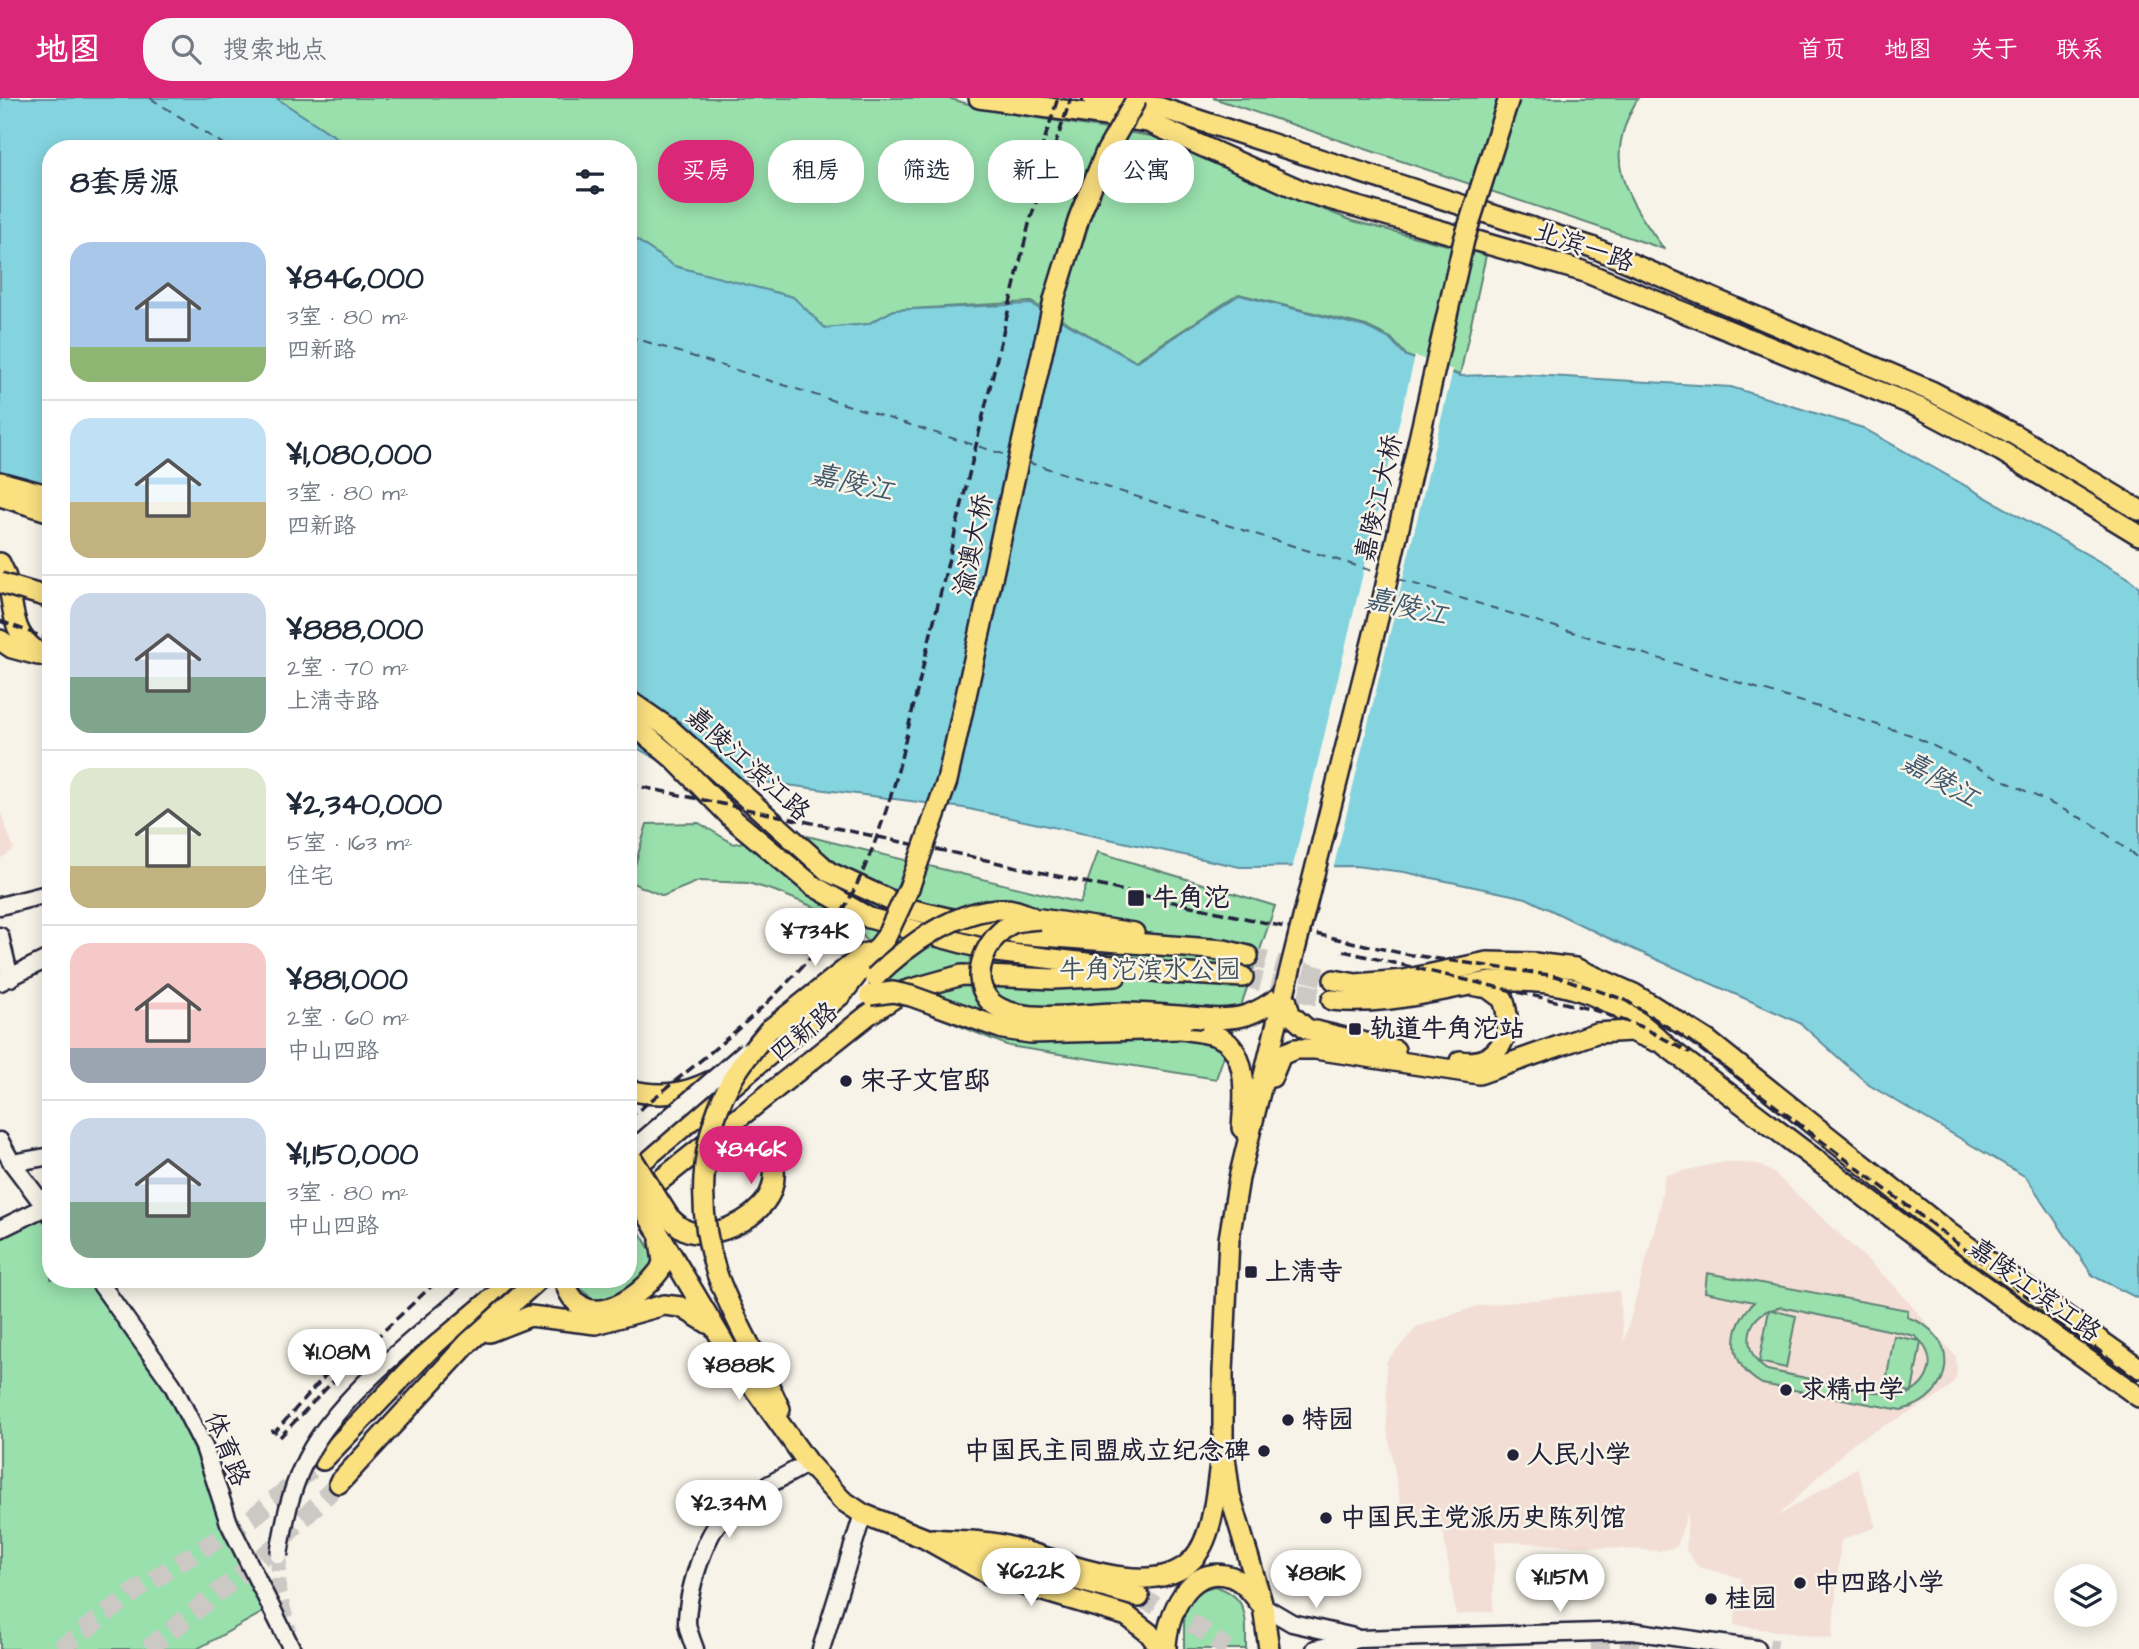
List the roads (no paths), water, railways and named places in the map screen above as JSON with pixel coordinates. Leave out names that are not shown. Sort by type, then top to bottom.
[{"type":"main road","name":"北滨一路","points":[[979,98],[1150,107],[1305,192],[1582,271],[1920,408],[2001,451],[2139,535]]},
{"type":"main road","name":"北滨一路","points":[[1093,98],[1150,107],[1592,247],[1931,391],[2015,435],[2139,510]]},
{"type":"main road","name":"嘉陵江大桥","points":[[1239,1178],[1383,598],[1464,240],[1508,98]]},
{"type":"main road","name":"渝澳大桥","points":[[845,997],[886,937],[909,888],[947,781],[1054,300],[1080,215],[1100,166],[1150,107]]},
{"type":"main road","points":[[1305,192],[1301,171],[1307,163],[1318,159]]},
{"type":"main road","points":[[0,482],[42,497]]},
{"type":"main road","points":[[0,496],[42,499]]},
{"type":"main road","points":[[0,563],[8,583],[9,637],[42,654]]},
{"type":"main road","points":[[0,583],[42,595]]},
{"type":"main road","name":"嘉陵江滨江路","points":[[637,706],[670,729],[829,872],[909,909],[1016,934],[1224,950]]},
{"type":"main road","name":"嘉陵江滨江路","points":[[637,728],[674,759],[733,818],[813,885],[869,918],[996,952],[1170,973]]},
{"type":"main road","points":[[637,1092],[659,1097],[696,1088],[774,1038],[845,997],[872,986],[898,954],[938,928],[973,915],[1007,909],[1040,919],[1248,956]]},
{"type":"main road","points":[[1040,919],[1011,923],[991,940],[982,958],[980,981],[988,999],[1003,1010],[1030,1016],[1120,1012],[1222,1020],[1257,1014],[1282,1003],[1299,1025],[1377,1046],[1464,1062],[1480,1061],[1488,1059],[1501,1046],[1508,1019],[1503,999],[1496,992],[1469,985]]},
{"type":"main road","points":[[803,1457],[716,1273],[704,1212],[703,1184],[713,1123],[728,1087],[774,1038],[886,937]]},
{"type":"main road","name":"嘉陵江滨江路","points":[[1334,980],[1356,984],[1404,980],[1487,962],[1575,968],[1634,994],[1707,1040],[1950,1233],[2139,1368]]},
{"type":"main road","points":[[1170,973],[1242,977]]},
{"type":"main road","name":"四新路","points":[[637,1199],[868,1015],[905,991],[962,975],[1052,979],[1170,973]]},
{"type":"main road","points":[[1332,1000],[1359,1003],[1469,985],[1538,981],[1573,988],[1620,1007],[1641,1020],[1665,1046]]},
{"type":"main road","points":[[872,986],[911,996],[1003,1029],[1030,1033],[1181,1029],[1212,1034],[1228,1044],[1237,1057],[1245,1090],[1239,1178],[1225,1300],[1223,1442],[1212,1510],[1200,1550],[1184,1568],[1163,1578],[1126,1578],[999,1544],[924,1538]]},
{"type":"main road","points":[[1239,1178],[1277,1062],[1287,1051],[1315,1049],[1463,1074],[1479,1074],[1497,1070],[1596,1032],[1631,1031],[1665,1046]]},
{"type":"main road","name":"四新路","points":[[637,1165],[774,1038]]},
{"type":"main road","name":"嘉陵江滨江路","points":[[1665,1046],[1935,1250],[2139,1397]]},
{"type":"main road","points":[[660,1225],[703,1233],[724,1228],[760,1208],[773,1186],[770,1159],[762,1146],[752,1139],[727,1139],[690,1157]]},
{"type":"main road","points":[[637,1173],[660,1225],[716,1330],[803,1457],[842,1500],[863,1514],[924,1538],[1139,1597]]},
{"type":"main road","points":[[568,1288],[572,1297],[590,1310],[601,1311],[618,1306],[660,1270],[663,1251],[660,1225],[637,1195]]},
{"type":"main road","points":[[339,1483],[469,1342],[529,1288]]},
{"type":"main road","points":[[323,1460],[485,1289]]},
{"type":"main road","points":[[469,1342],[530,1316],[596,1324],[664,1305],[688,1310],[716,1330]]},
{"type":"main road","points":[[1223,1442],[1236,1521],[1263,1606],[1269,1649]]},
{"type":"main road","points":[[924,1538],[990,1575],[1127,1616],[1149,1633],[1163,1649]]},
{"type":"main road","points":[[1163,1649],[1173,1608],[1188,1588],[1209,1576],[1231,1577],[1246,1586],[1263,1606]]},
{"type":"street","points":[[0,905],[42,895]]},
{"type":"street","points":[[0,936],[5,980],[42,962]]},
{"type":"street","points":[[637,1146],[774,1038]]},
{"type":"street","points":[[0,1141],[12,1163],[42,1203]]},
{"type":"street","points":[[12,1163],[42,1158]]},
{"type":"street","points":[[0,1229],[42,1213]]},
{"type":"street","name":"体育路","points":[[103,1288],[172,1384],[204,1447],[229,1523],[292,1649]]},
{"type":"street","points":[[279,1555],[289,1500],[313,1447],[372,1378],[485,1289]]},
{"type":"street","points":[[695,1649],[687,1626],[690,1600],[707,1542],[715,1528],[737,1506],[803,1457]]},
{"type":"street","points":[[821,1649],[863,1514]]},
{"type":"street","points":[[1263,1606],[1292,1623],[1359,1639]]},
{"type":"street","points":[[1315,1649],[1359,1639],[1632,1631],[1757,1649]]},
{"type":"water","points":[[0,98],[276,98],[340,140],[42,140],[42,511],[0,490]]},
{"type":"water","name":"嘉陵江","points":[[637,240],[674,266],[793,297],[825,328],[868,324],[894,310],[1031,304],[1136,362],[1239,295],[1365,327],[1390,339],[1406,356],[1460,376],[1515,374],[1731,387],[1863,428],[2127,577],[2139,587],[2139,1299],[2093,1276],[2026,1177],[1869,1085],[1800,1023],[1606,937],[1526,898],[1404,872],[1355,866],[1240,867],[964,808],[678,771],[637,748]]},
{"type":"tunnel","points":[[1248,956],[1334,980]]},
{"type":"tunnel","points":[[1243,977],[1332,1000]]},
{"type":"tunnel","points":[[60,1649],[141,1587],[252,1518],[323,1460]]},
{"type":"tunnel","points":[[148,1649],[272,1549],[339,1483]]},
{"type":"tunnel","points":[[279,1555],[278,1591],[289,1631]]},
{"type":"tunnel","points":[[1139,1597],[1198,1627],[1227,1649]]},
{"type":"tunnel","points":[[1448,1649],[1495,1638]]},
{"type":"tunnel","points":[[1740,1644],[1777,1649]]},
{"type":"tunnel","points":[[1591,1649],[1628,1646],[1646,1649]]},
{"type":"railway","points":[[1044,140],[1058,98]]},
{"type":"railway","points":[[637,1112],[709,1054],[788,982],[831,930],[869,857],[896,779],[1030,220],[1071,98]]},
{"type":"railway","points":[[0,621],[42,637]]},
{"type":"railway","points":[[637,786],[968,856],[1405,954],[1556,976],[1625,1000],[1688,1040],[2139,1381]]},
{"type":"railway","points":[[1343,951],[1594,1010],[1642,1027],[1691,1053]]},
{"type":"railway","points":[[280,1437],[360,1353],[429,1288]]},
{"type":"railway","points":[[271,1431],[275,1432],[331,1369]]},
{"type":"place","name":"牛角沱","points":[[1136,898]]},
{"type":"place","name":"轨道牛角沱站","points":[[1355,1029]]},
{"type":"place","name":"宋子文官邸","points":[[846,1081]]},
{"type":"place","name":"上清寺","points":[[1251,1272]]},
{"type":"place","name":"求精中学","points":[[1786,1390]]},
{"type":"place","name":"特园","points":[[1288,1420]]},
{"type":"place","name":"中国民主同盟成立纪念碑","points":[[1264,1451]]},
{"type":"place","name":"人民小学","points":[[1513,1455]]},
{"type":"place","name":"中国民主党派历史陈列馆","points":[[1326,1518]]},
{"type":"place","name":"中四路小学","points":[[1800,1583]]},
{"type":"place","name":"桂园","points":[[1711,1599]]},
{"type":"park label","name":"牛角沱滨水公园","points":[[1150,970]]}]
